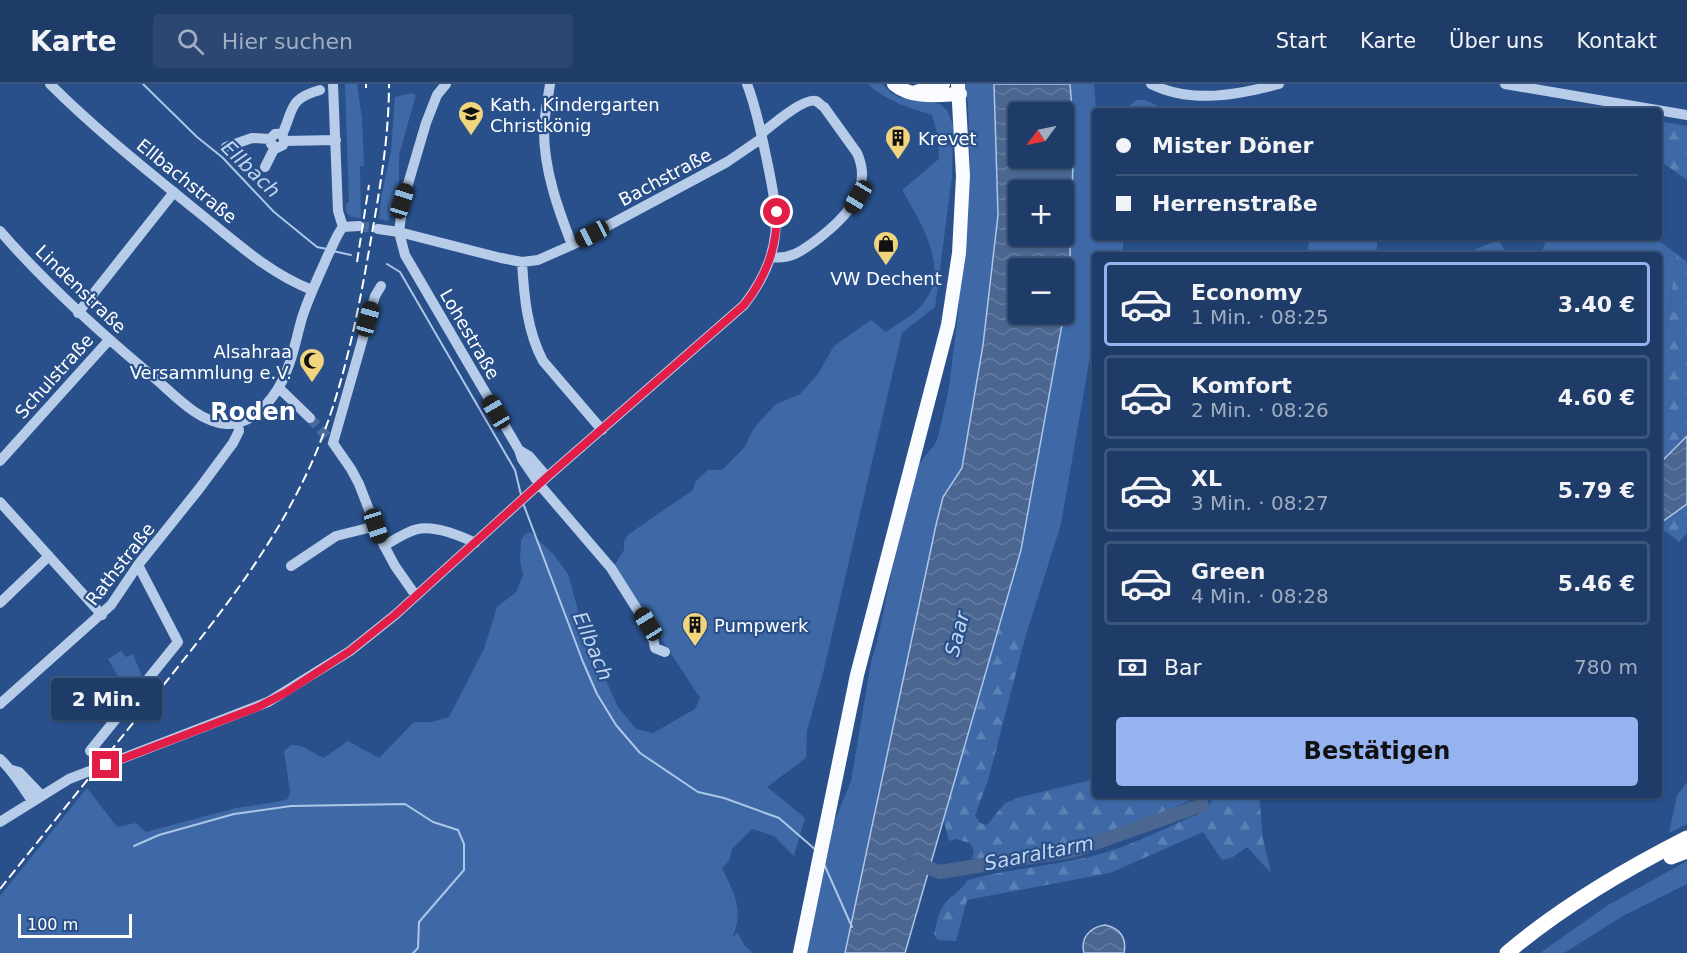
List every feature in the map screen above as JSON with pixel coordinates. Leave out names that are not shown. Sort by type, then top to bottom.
[{"type":"highway","points":[[1507,953],[1599,888],[1687,838]]},
{"type":"highway","points":[[1524,953],[1588,907],[1687,850]]},
{"type":"main road","points":[[800,953],[859,665],[948,325],[958,264],[963,170],[959,89],[922,95],[894,84]]},
{"type":"main road","points":[[911,92],[936,85]]},
{"type":"street","name":"Ellbachstraße","points":[[50,84],[90,123],[273,271],[312,291]]},
{"type":"street","points":[[238,423],[256,413],[279,388],[287,371],[312,291],[343,227],[338,211],[333,84]]},
{"type":"street","points":[[378,229],[399,232],[402,201],[426,123],[437,95],[446,84]]},
{"type":"street","points":[[550,84],[544,132],[547,158],[559,212],[572,245]]},
{"type":"street","points":[[1151,84],[1178,93],[1212,96],[1240,93],[1279,84]]},
{"type":"street","points":[[1505,84],[1646,108]]},
{"type":"street","points":[[0,822],[69,779],[277,698],[350,651],[416,596],[543,480],[744,305],[756,289],[771,257],[775,243],[777,212],[762,136],[748,85]]},
{"type":"street","points":[[265,167],[294,103],[301,97],[320,90]]},
{"type":"street","name":"Bachstraße","points":[[399,232],[501,258],[522,262],[538,260],[572,245],[740,154],[801,105],[809,101],[817,101],[824,107],[861,161],[862,176],[858,197],[840,222],[796,254],[786,258],[771,257]]},
{"type":"street","points":[[1662,111],[1687,115]]},
{"type":"street","points":[[226,147],[252,138],[336,140]]},
{"type":"street","name":"Bachstraße","points":[[740,154],[765,151]]},
{"type":"street","points":[[78,313],[174,192]]},
{"type":"street","points":[[343,227],[359,226]]},
{"type":"street","name":"Lindenstraße","points":[[0,231],[41,277],[78,313],[199,414],[218,423],[238,423]]},
{"type":"street","name":"Lohestraße","points":[[399,232],[405,255],[519,450],[522,459],[543,480],[611,568],[652,633],[655,648],[665,652]]},
{"type":"street","points":[[522,262],[531,333],[537,350],[543,361],[602,430]]},
{"type":"street","points":[[381,286],[375,296],[333,443],[355,476],[394,566],[416,596]]},
{"type":"street","name":"Schulstraße","points":[[0,461],[109,340]]},
{"type":"street","points":[[279,388],[310,418]]},
{"type":"street","name":"Rathstraße","points":[[0,704],[102,615],[233,443],[239,431],[238,423]]},
{"type":"street","points":[[0,502],[102,615]]},
{"type":"street","points":[[291,566],[336,536],[376,526]]},
{"type":"street","points":[[384,546],[408,532],[425,527],[475,543]]},
{"type":"street","points":[[0,603],[49,556]]},
{"type":"street","points":[[90,751],[178,642],[138,565]]},
{"type":"street","points":[[0,759],[12,770],[14,777],[37,798]]},
{"type":"green space","points":[[345,84],[357,84],[362,118],[364,166],[360,166],[361,218],[351,217],[346,212],[346,203],[349,203]]},
{"type":"green space","points":[[868,84],[882,84],[891,93],[901,98],[940,104],[947,110],[953,125],[952,177],[935,307],[902,333],[823,673],[807,731],[806,758],[767,787],[805,818],[794,856],[774,836],[752,829],[732,849],[729,861],[722,868],[734,895],[738,911],[736,929],[732,939],[737,932],[745,946],[753,953],[0,953],[0,896],[87,788],[117,827],[136,823],[146,832],[236,808],[288,799],[290,792],[284,751],[291,745],[305,748],[324,758],[348,741],[379,758],[414,722],[432,722],[449,717],[484,649],[497,607],[516,592],[523,575],[520,560],[521,540],[525,534],[530,532],[554,555],[568,574],[584,632],[618,707],[636,729],[653,733],[695,709],[700,698],[614,566],[624,550],[624,541],[629,534],[693,490],[695,482],[708,470],[722,470],[744,448],[754,428],[776,404],[800,394],[818,374],[834,346],[871,320],[886,332],[917,310],[928,296],[934,281],[931,250],[926,234],[902,190],[939,159],[938,136],[932,115],[906,107]]},
{"type":"green space","points":[[965,84],[994,84],[998,215],[983,345],[962,468],[943,497],[845,953],[807,953],[810,922],[830,843],[828,837],[851,781],[871,662],[913,471],[935,444],[949,387],[957,323],[970,166]]},
{"type":"green space","points":[[1070,84],[1094,84],[1096,108],[1092,108],[1092,240],[1124,240],[1122,252],[1092,252],[1092,345],[1061,524],[1025,638],[998,627],[1021,550],[1062,324],[1074,324],[1074,258],[1070,258],[1070,246],[1074,246],[1074,102],[1071,102]]},
{"type":"green space","points":[[412,93],[416,95],[399,155],[399,184],[387,221],[379,219],[391,151],[395,97]]},
{"type":"green space","points":[[1137,100],[1145,100],[1162,108],[1126,108]]},
{"type":"green space","points":[[1662,122],[1687,126],[1687,180],[1662,162]]},
{"type":"green space","points":[[1310,240],[1378,240],[1376,252],[1308,252]]},
{"type":"green space","points":[[1498,240],[1506,252],[1469,252]]},
{"type":"green space","points":[[1546,240],[1658,240],[1677,254],[1662,356],[1662,252],[1542,252]]},
{"type":"green space","points":[[1677,254],[1687,262],[1687,436],[1662,461],[1662,356]]},
{"type":"green space","points":[[1687,504],[1687,533],[1679,542],[1666,531],[1662,534],[1662,522]]},
{"type":"green space","points":[[998,627],[1025,638],[989,777],[975,816],[980,823],[987,825],[1005,803],[1092,780],[1092,798],[1196,798],[1146,819],[1060,846],[972,859],[974,851],[970,843],[956,839],[949,841],[943,818]]},
{"type":"green space","points":[[121,651],[126,657],[133,654],[143,679],[129,695],[108,659]]},
{"type":"green space","points":[[1687,782],[1687,824],[1669,833],[1677,795]]},
{"type":"green space","points":[[1205,798],[1259,798],[1263,839],[1271,873],[1247,847],[1233,857],[1222,860],[1203,832],[1110,873],[967,900],[956,941],[938,940],[934,935],[941,910],[968,880],[1113,850],[1199,814],[1212,801]]},
{"type":"green space","points":[[1687,861],[1687,884],[1623,916],[1564,953],[1540,953],[1608,905]]},
{"type":"water","name":"Saar","points":[[994,84],[1070,84],[1071,102],[1008,102],[1008,168],[1073,168],[1072,180],[1008,180],[1008,246],[1070,246],[1070,258],[1008,258],[1008,324],[1062,324],[1021,550],[905,953],[845,953],[936,525],[943,497],[962,468],[983,345],[998,215]]},
{"type":"water","points":[[1687,436],[1687,504],[1662,522],[1662,461]]},
{"type":"water","points":[[1105,925],[1121,934],[1124,953],[1084,953],[1083,943],[1087,934]]},
{"type":"waterway","name":"Ellbach","points":[[143,84],[197,137],[222,157],[274,212],[317,247],[327,249]]},
{"type":"waterway","name":"Ellbach","points":[[333,251],[351,255]]},
{"type":"waterway","name":"Ellbach","points":[[387,264],[400,272],[515,470],[521,495]]},
{"type":"waterway","name":"Ellbach","points":[[523,503],[583,662],[597,694],[616,725],[640,753],[698,792],[724,798],[779,818],[817,851]]},
{"type":"waterway","points":[[134,846],[159,835],[234,814],[291,806],[405,804],[433,822],[458,830],[464,844],[464,870],[419,922],[418,948],[413,953]]},
{"type":"waterway","name":"Saaraltarm","points":[[912,862],[940,872],[1076,850],[1202,805]]},
{"type":"waterway","name":"Ellbach","points":[[824,864],[852,927]]},
{"type":"tunnel","points":[[359,226],[378,229]]},
{"type":"tunnel","points":[[310,418],[333,443]]},
{"type":"railway","points":[[0,889],[212,623],[267,546],[298,491],[325,431],[352,336],[381,182],[386,143],[389,84]]},
{"type":"railway","points":[[357,262],[369,185]]},
{"type":"place","name":"Kath. Kindergarten Christkönig","points":[[471,137]]},
{"type":"place","name":"Krevet","points":[[898,161]]},
{"type":"place","name":"VW Dechent","points":[[886,267]]},
{"type":"place","name":"Alsahraa Versammlung e.V.","points":[[312,384]]},
{"type":"place","name":"Pumpwerk","points":[[695,648]]},
{"type":"district","name":"Roden","points":[[253,412]]},
{"type":"route","points":[[106,765],[258,707],[324,668],[375,632],[547,477],[744,305],[756,289],[771,257],[775,243],[777,212]]}]
